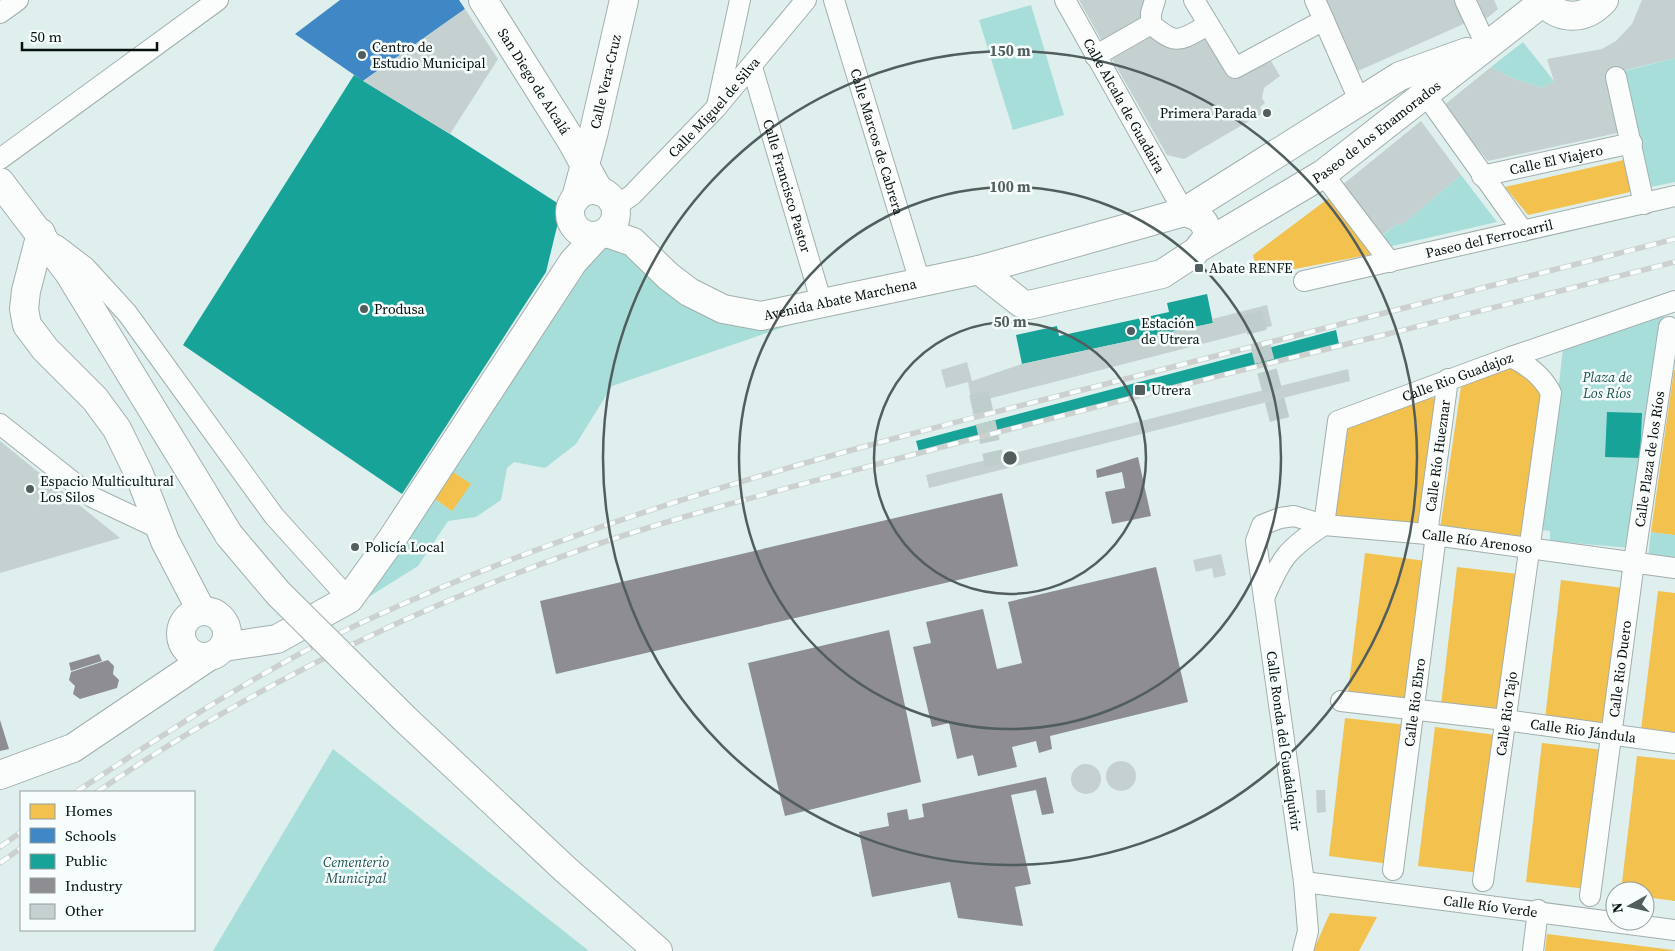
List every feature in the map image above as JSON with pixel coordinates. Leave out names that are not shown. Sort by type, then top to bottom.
[{"type":"street","points":[[0,13],[18,0]]},
{"type":"street","points":[[0,159],[218,0]]},
{"type":"street","name":"Calle Vera-Cruz","points":[[584,164],[594,131],[624,0]]},
{"type":"street","points":[[716,108],[740,0]]},
{"type":"street","name":"Calle Miguel de Silva","points":[[597,214],[632,195],[716,108],[806,0]]},
{"type":"street","name":"Calle Marcos de Cabrera","points":[[834,0],[920,282]]},
{"type":"street","name":"Calle Alcala de Guadaira","points":[[1065,0],[1184,212]]},
{"type":"street","points":[[1151,24],[1151,13],[1155,0]]},
{"type":"street","points":[[1194,0],[1235,68],[1324,20]]},
{"type":"street","points":[[1315,0],[1359,100]]},
{"type":"street","points":[[1465,0],[1486,46]]},
{"type":"street","points":[[1541,1],[1556,13],[1574,16],[1593,11],[1604,0]]},
{"type":"street","name":"Paseo de los Enamorados","points":[[980,270],[1022,303],[1030,305],[1162,274],[1197,250],[1323,174],[1426,95],[1541,1]]},
{"type":"street","name":"San Diego de Alcalá","points":[[489,4],[584,164],[597,214]]},
{"type":"street","points":[[1095,56],[1151,24]]},
{"type":"street","points":[[1151,24],[1168,38],[1176,39],[1208,25]]},
{"type":"street","name":"Paseo de los Enamorados","points":[[1022,258],[1184,212],[1359,100],[1400,76],[1486,46]]},
{"type":"street","name":"Calle Francisco Pastor","points":[[752,67],[822,304]]},
{"type":"street","points":[[1616,77],[1644,204]]},
{"type":"street","points":[[1426,95],[1523,231]]},
{"type":"street","name":"Calle El Viajero","points":[[1482,176],[1632,143]]},
{"type":"street","points":[[1323,174],[1390,262]]},
{"type":"street","points":[[0,182],[41,233],[94,312],[230,535],[278,593],[405,719],[566,870],[658,951]]},
{"type":"street","name":"Paseo del Ferrocarril","points":[[1304,281],[1675,196]]},
{"type":"street","points":[[1184,212],[1200,217],[1206,225],[1207,238],[1197,250]]},
{"type":"street","points":[[203,632],[277,639],[349,599],[392,539],[566,273],[564,257],[597,214]]},
{"type":"street","name":"Avenida Abate Marchena","points":[[597,214],[632,235],[633,242],[668,276],[689,292],[723,309],[761,316],[980,270],[1022,258]]},
{"type":"street","points":[[41,233],[84,266],[127,313],[274,516],[349,599]]},
{"type":"street","points":[[41,233],[26,291],[24,309],[27,325],[45,349],[95,399],[117,430],[139,474],[203,632]]},
{"type":"street","points":[[1009,292],[1006,283],[1007,272],[1022,258]]},
{"type":"street","name":"Calle Rio Guadajoz","points":[[1324,525],[1338,421],[1448,379],[1675,301]]},
{"type":"street","name":"Calle Plaza de los Ríos","points":[[1634,562],[1669,327]]},
{"type":"street","points":[[1511,357],[1545,380],[1551,392],[1530,548]]},
{"type":"street","name":"Calle Río Hueznar","points":[[1431,535],[1448,379]]},
{"type":"street","points":[[0,424],[92,497],[163,535]]},
{"type":"street","name":"Calle Río Arenoso","points":[[1280,518],[1294,516],[1324,525],[1431,535],[1675,568]]},
{"type":"street","name":"Calle Ronda del Guadalquivir","points":[[1280,518],[1262,525],[1256,542],[1304,882],[1308,931],[1303,951]]},
{"type":"street","name":"Calle Ronda del Guadalquivir","points":[[1264,600],[1278,565],[1298,542],[1324,525]]},
{"type":"street","name":"Calle Rio Ebro","points":[[1393,870],[1413,710],[1431,535]]},
{"type":"street","name":"Calle Rio Tajo","points":[[1483,882],[1530,548]]},
{"type":"street","name":"Calle Rio Duero","points":[[1590,896],[1634,562]]},
{"type":"street","points":[[0,776],[73,748],[148,696],[203,632]]},
{"type":"street","name":"Calle Rio Jándula","points":[[1341,701],[1505,720],[1675,743]]},
{"type":"street","name":"Calle Río Verde","points":[[1304,882],[1538,910],[1675,930]]},
{"type":"street","points":[[1533,951],[1538,910]]},
{"type":"green space","points":[[1031,5],[1064,115],[1013,130],[979,20]]},
{"type":"green space","points":[[1523,42],[1554,81],[1542,88],[1509,77],[1491,67]]},
{"type":"green space","points":[[1675,58],[1675,182],[1646,188],[1620,72]]},
{"type":"green space","points":[[1461,175],[1497,222],[1388,247],[1381,237],[1398,223],[1400,226]]},
{"type":"green space","points":[[606,240],[626,252],[664,290],[696,311],[730,325],[748,328],[767,329],[787,326],[612,386],[576,444],[545,468],[514,462],[507,468],[501,500],[476,517],[448,521],[418,566],[359,603],[432,497],[452,511],[470,484],[450,470]]},
{"type":"green space","name":"Plaza de Los Ríos","points":[[1664,315],[1631,548],[1550,541],[1550,531],[1542,530],[1563,349]]},
{"type":"green space","points":[[1651,532],[1675,535],[1675,562],[1648,558]]},
{"type":"green space","name":"Cementerio Municipal","points":[[333,749],[589,951],[213,951]]},
{"type":"building: Homes","points":[[1628,159],[1635,191],[1528,215],[1505,187]]},
{"type":"building: Homes","points":[[1329,198],[1373,254],[1258,276],[1253,255]]},
{"type":"building: Homes","points":[[1514,365],[1547,394],[1525,539],[1440,529],[1461,387]]},
{"type":"building: Homes","points":[[1675,370],[1675,535],[1651,532]]},
{"type":"building: Homes","points":[[1427,398],[1437,398],[1420,525],[1334,515],[1348,428]]},
{"type":"building: Homes","points":[[450,470],[471,484],[452,511],[432,497]]},
{"type":"building: Homes","points":[[1365,553],[1426,561],[1410,699],[1348,692]]},
{"type":"building: Homes","points":[[1457,567],[1518,574],[1502,713],[1441,705]]},
{"type":"building: Homes","points":[[1561,580],[1623,588],[1606,726],[1545,719]]},
{"type":"building: Homes","points":[[1658,591],[1675,593],[1675,734],[1641,730]]},
{"type":"building: Homes","points":[[1345,718],[1407,725],[1390,864],[1329,856]]},
{"type":"building: Homes","points":[[1435,727],[1496,735],[1480,873],[1418,866]]},
{"type":"building: Homes","points":[[1542,743],[1604,750],[1587,889],[1526,882]]},
{"type":"building: Homes","points":[[1637,756],[1675,760],[1675,901],[1655,898],[1655,881],[1622,881]]},
{"type":"building: Homes","points":[[1330,913],[1377,917],[1359,951],[1313,951]]},
{"type":"building: Homes","points":[[1547,934],[1673,950],[1673,951],[1545,951]]},
{"type":"building: Schools","name":"Centro de Estudio Municipal","points":[[340,0],[459,0],[465,9],[363,81],[295,34]]},
{"type":"building: Public","name":"Produsa","points":[[354,75],[562,206],[546,272],[402,494],[183,345]]},
{"type":"building: Public","name":"Estación de Utrera","points":[[1207,294],[1213,323],[1022,364],[1016,335],[1057,326],[1059,336],[1169,312],[1167,303]]},
{"type":"building: Public","points":[[1336,330],[1339,344],[919,452],[916,441]]},
{"type":"building: Public","points":[[1607,412],[1642,413],[1640,458],[1605,457]]},
{"type":"building: Industry","points":[[1138,457],[1151,516],[1112,524],[1105,492],[1125,488],[1122,472],[1097,478],[1096,470]]},
{"type":"building: Industry","points":[[4,479],[12,501],[0,505],[0,480]]},
{"type":"building: Industry","points":[[1002,493],[1018,566],[556,674],[540,601]]},
{"type":"building: Industry","points":[[1156,567],[1188,702],[1050,736],[1052,749],[1039,753],[1036,741],[1012,747],[1017,767],[978,776],[973,755],[957,759],[949,723],[932,727],[913,647],[931,643],[926,622],[983,609],[997,669],[1022,663],[1008,602]]},
{"type":"building: Industry","points":[[889,630],[921,782],[785,816],[748,663]]},
{"type":"building: Industry","points":[[99,654],[102,661],[71,671],[69,663]]},
{"type":"building: Industry","points":[[108,660],[114,666],[113,674],[119,680],[117,688],[80,699],[73,694],[75,686],[69,680],[71,672]]},
{"type":"building: Industry","points":[[0,720],[9,749],[0,751]]},
{"type":"building: Industry","points":[[1046,777],[1054,813],[1042,815],[1036,790],[1011,795],[1031,884],[1015,887],[1023,926],[958,918],[950,882],[872,897],[859,832],[889,826],[887,813],[907,809],[909,820],[924,817],[922,804]]},
{"type":"building: Other","points":[[1079,0],[1146,0],[1144,18],[1103,43]]},
{"type":"building: Other","points":[[1326,0],[1458,0],[1468,22],[1358,71]]},
{"type":"building: Other","points":[[1477,0],[1494,0],[1498,9],[1486,19]]},
{"type":"building: Other","points":[[1642,0],[1675,0],[1675,58],[1609,74],[1622,132],[1488,161],[1443,106],[1491,67],[1509,77],[1542,88],[1554,81],[1547,59],[1602,49],[1616,41],[1632,24]]},
{"type":"building: Other","points":[[465,9],[498,59],[450,134],[363,81]]},
{"type":"building: Other","points":[[1205,28],[1233,76],[1268,56],[1280,76],[1264,88],[1262,98],[1265,103],[1260,107],[1263,113],[1184,159],[1167,155],[1112,59],[1153,35]]},
{"type":"building: Other","points":[[1421,121],[1461,175],[1400,226],[1398,223],[1380,237],[1341,186]]},
{"type":"building: Other","points":[[1267,305],[1272,326],[972,403],[968,382],[946,388],[941,370],[967,362],[972,381],[1022,364],[1213,323],[1212,319]]},
{"type":"building: Other","points":[[1348,369],[1350,381],[929,488],[926,475]]},
{"type":"building: Other","name":"Espacio Multicultural Los Silos","points":[[0,441],[120,538],[0,573]]},
{"type":"building: Other","points":[[1221,554],[1226,575],[1214,578],[1212,568],[1196,572],[1193,560]]},
{"type":"building: Other","points":[[1121,761],[1127,762],[1135,770],[1135,782],[1127,790],[1121,791],[1115,790],[1107,782],[1106,776],[1107,770],[1115,762]]},
{"type":"building: Other","points":[[1086,764],[1092,765],[1100,773],[1100,785],[1092,793],[1086,794],[1080,793],[1072,785],[1071,779],[1072,773],[1080,765]]},
{"type":"building: Other","points":[[1316,790],[1325,790],[1326,812],[1317,813]]},
{"type":"tunnel","points":[[1252,313],[1280,421]]},
{"type":"tunnel","points":[[979,393],[995,465]]},
{"type":"railway","points":[[78,791],[252,680],[325,640],[450,584],[538,549],[718,489],[810,462],[994,412],[1675,239]]},
{"type":"railway","points":[[99,791],[162,750],[297,672],[438,605],[583,549],[732,503],[957,443],[1675,262]]},
{"type":"railway","points":[[0,847],[20,833]]},
{"type":"railway","points":[[0,863],[20,849]]},
{"type":"place","name":"Centro de Estudio Municipal","points":[[362,55]]},
{"type":"place","name":"Primera Parada","points":[[1267,113]]},
{"type":"place","name":"Abate RENFE","points":[[1199,268]]},
{"type":"place","name":"Produsa","points":[[364,309]]},
{"type":"place","name":"Estación de Utrera","points":[[1131,331]]},
{"type":"place","name":"Utrera","points":[[1140,390]]},
{"type":"place","name":"Espacio Multicultural Los Silos","points":[[30,489]]},
{"type":"place","name":"Policía Local","points":[[355,547]]}]
